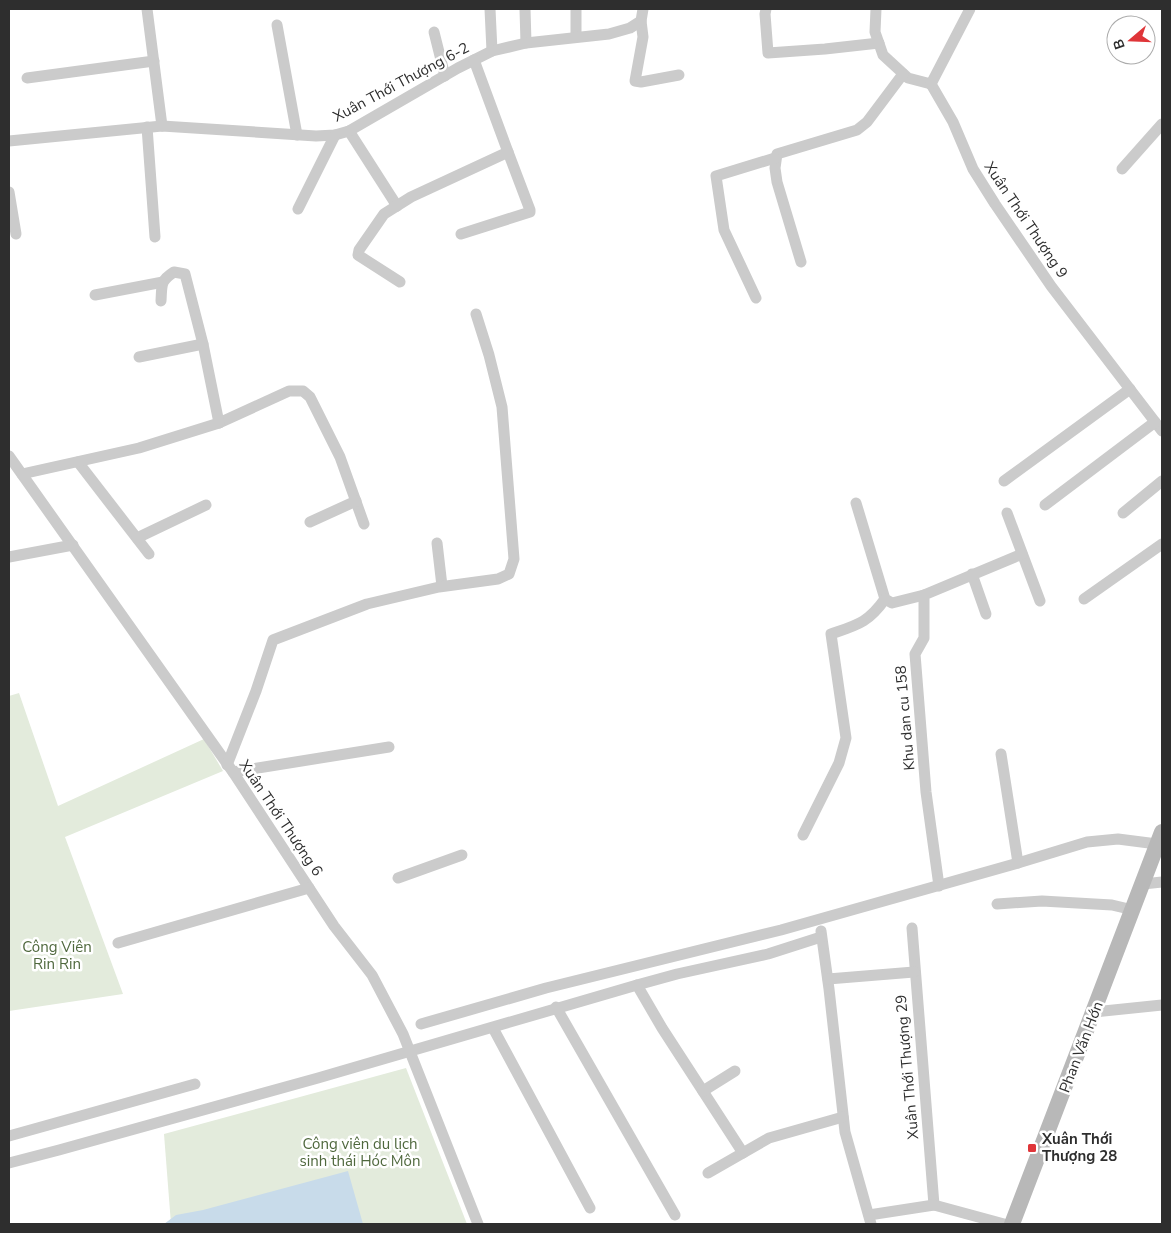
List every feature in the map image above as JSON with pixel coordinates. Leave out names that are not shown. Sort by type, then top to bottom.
[{"type":"main road","name":"Phan Văn Hớn","points":[[1012,1224],[1158,843]]},
{"type":"street","points":[[146,9],[162,126]]},
{"type":"street","points":[[490,9],[492,52]]},
{"type":"street","points":[[525,9],[526,43]]},
{"type":"street","points":[[576,9],[576,37]]},
{"type":"street","points":[[643,9],[641,21],[643,37],[636,81],[641,82],[678,75]]},
{"type":"street","points":[[766,9],[768,53],[878,43]]},
{"type":"street","points":[[877,9],[875,32],[883,56],[908,78],[931,84],[970,9]]},
{"type":"street","name":"Xuân Thới Thượng 6-2","points":[[9,141],[162,126],[316,136],[335,135],[349,131],[445,76],[492,52],[526,43],[610,34],[630,28],[641,21]]},
{"type":"street","points":[[277,25],[297,135]]},
{"type":"street","points":[[434,32],[445,76]]},
{"type":"street","points":[[461,234],[530,212],[474,60]]},
{"type":"street","points":[[26,78],[154,61]]},
{"type":"street","points":[[801,262],[777,182],[775,158],[777,154],[857,130],[867,122],[904,74]]},
{"type":"street","name":"Xuân Thới Thượng 9","points":[[931,84],[953,122],[973,169],[995,204],[1051,286],[1159,426]]},
{"type":"street","points":[[1122,169],[1162,124]]},
{"type":"street","points":[[147,127],[155,237]]},
{"type":"street","points":[[349,131],[397,206]]},
{"type":"street","points":[[298,209],[335,135]]},
{"type":"street","points":[[400,282],[358,255],[359,250],[384,214],[411,197],[508,152]]},
{"type":"street","points":[[756,298],[724,230],[716,176],[775,158]]},
{"type":"street","points":[[9,192],[16,234]]},
{"type":"street","points":[[161,301],[164,279],[174,272],[184,274],[202,344],[219,423]]},
{"type":"street","points":[[95,295],[163,282]]},
{"type":"street","points":[[389,747],[230,768],[273,640],[367,604],[442,586],[498,579],[509,574],[514,559],[502,407],[476,314]]},
{"type":"street","points":[[139,357],[202,344]]},
{"type":"street","points":[[1004,481],[1130,390]]},
{"type":"street","points":[[22,474],[139,448],[219,423],[289,391],[304,391],[310,396],[340,457],[364,524]]},
{"type":"street","points":[[1045,505],[1159,426]]},
{"type":"street","name":"Xuân Thới Thượng 6","points":[[9,456],[230,768],[334,926],[372,975],[403,1034],[478,1224]]},
{"type":"street","points":[[78,462],[148,554]]},
{"type":"street","points":[[1123,513],[1162,480]]},
{"type":"street","points":[[310,522],[356,501]]},
{"type":"street","points":[[856,503],[886,599],[892,603],[924,595],[1022,554]]},
{"type":"street","points":[[137,538],[206,505]]},
{"type":"street","points":[[1007,512],[1040,601]]},
{"type":"street","points":[[437,543],[442,586]]},
{"type":"street","points":[[9,557],[73,544]]},
{"type":"street","points":[[1084,598],[1162,544]]},
{"type":"street","points":[[972,574],[986,614]]},
{"type":"street","name":"Khu dan cu 158","points":[[924,595],[924,638],[915,654],[926,792],[939,886]]},
{"type":"street","points":[[803,835],[838,763],[846,738],[831,634],[862,623],[886,599]]},
{"type":"street","points":[[1002,754],[1018,864]]},
{"type":"street","points":[[421,1024],[546,988],[819,920],[1018,864],[1087,842],[1118,839],[1158,843]]},
{"type":"street","points":[[398,878],[462,855]]},
{"type":"street","points":[[1146,876],[1162,882]]},
{"type":"street","points":[[118,943],[309,888]]},
{"type":"street","points":[[997,904],[1042,901],[1112,905],[1133,910]]},
{"type":"street","points":[[819,920],[828,979],[845,1132],[870,1220],[934,1205],[1004,1224]]},
{"type":"street","name":"Xuân Thới Thượng 29","points":[[912,928],[934,1205]]},
{"type":"street","points":[[9,1163],[493,1028],[556,1007],[677,974],[768,954],[822,937]]},
{"type":"street","points":[[828,979],[914,972]]},
{"type":"street","points":[[637,985],[662,1028],[743,1153]]},
{"type":"street","points":[[1094,1012],[1162,1005]]},
{"type":"street","points":[[556,1007],[675,1215]]},
{"type":"street","points":[[493,1028],[590,1208]]},
{"type":"street","points":[[703,1091],[735,1071]]},
{"type":"street","points":[[9,1136],[195,1084]]},
{"type":"street","points":[[708,1173],[769,1138],[843,1117]]},
{"type":"green space","name":"Công Viên Rin Rin","points":[[19,693],[58,806],[204,739],[223,771],[65,837],[123,994],[9,1011],[9,696]]},
{"type":"green space","name":"Công viên du lịch sinh thái Hóc Môn","points":[[406,1068],[467,1224],[171,1224],[164,1134]]},
{"type":"water","points":[[348,1171],[363,1224],[164,1224],[176,1215],[203,1210]]},
{"type":"place","name":"Xuân Thới Thượng 28","points":[[1032,1148]]}]
